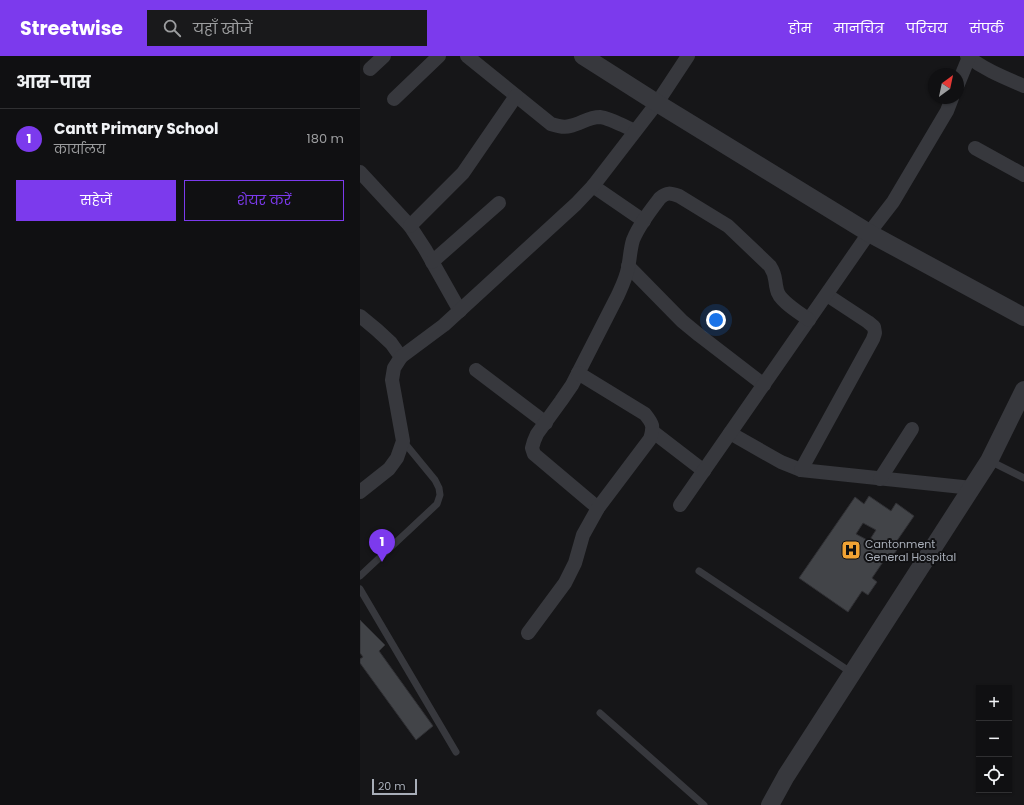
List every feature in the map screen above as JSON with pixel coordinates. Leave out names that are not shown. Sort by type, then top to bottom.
[{"type":"street","points":[[370,69],[384,56]]},
{"type":"street","points":[[394,99],[439,56]]},
{"type":"street","points":[[467,56],[551,124],[570,126],[590,118],[601,117],[635,132]]},
{"type":"street","points":[[583,56],[869,233],[1024,317]]},
{"type":"street","points":[[360,492],[389,469],[397,458],[402,441],[392,380],[394,368],[401,357],[444,325],[460,311],[571,209],[593,186],[657,103],[688,56]]},
{"type":"street","points":[[964,68],[968,56],[992,73],[1024,86]]},
{"type":"street","points":[[410,226],[464,173],[516,96]]},
{"type":"street","points":[[680,505],[869,233],[893,202],[950,104]]},
{"type":"street","points":[[975,148],[1024,175]]},
{"type":"street","points":[[360,172],[410,226],[460,311]]},
{"type":"street","points":[[593,186],[644,221]]},
{"type":"street","points":[[598,508],[534,454],[532,448],[537,434],[572,385],[625,280],[630,251],[638,230],[660,198],[665,194],[672,193],[722,222],[770,266],[775,273],[777,291],[780,297],[809,320]]},
{"type":"street","points":[[432,262],[499,203]]},
{"type":"street","points":[[628,266],[682,321],[764,385]]},
{"type":"street","points":[[801,470],[875,333],[874,327],[868,322],[826,295]]},
{"type":"street","points":[[360,316],[391,343],[401,357]]},
{"type":"street","points":[[476,370],[546,423]]},
{"type":"street","points":[[528,633],[565,583],[575,563],[583,535],[598,508],[650,439],[652,431],[652,422],[645,414],[578,373]]},
{"type":"street","points":[[770,805],[786,776],[989,461],[1024,390]]},
{"type":"street","points":[[880,479],[912,429]]},
{"type":"street","points":[[652,431],[704,470]]},
{"type":"street","points":[[730,433],[781,462],[801,470],[972,488]]},
{"type":"lane","points":[[360,576],[437,504],[440,495],[439,488],[435,480],[402,441]]},
{"type":"lane","points":[[989,461],[1024,478]]},
{"type":"lane","points":[[699,571],[852,674]]},
{"type":"lane","points":[[360,589],[456,752]]},
{"type":"lane","points":[[600,713],[704,805]]},
{"type":"building","points":[[869,496],[891,511],[896,503],[914,516],[894,545],[898,548],[889,562],[885,559],[872,578],[877,582],[868,595],[862,591],[848,612],[799,578],[855,497],[864,504]],"holes":[[[863,523],[876,530],[869,541],[856,534]]]},
{"type":"building","points":[[360,620],[385,645],[379,651],[433,726],[416,740],[360,663],[360,659],[363,657],[360,653]]},
{"type":"place","name":"Cantonment General Hospital","points":[[851,550]]},
{"type":"place","name":"Cantt Primary School","points":[[382,562]]}]
